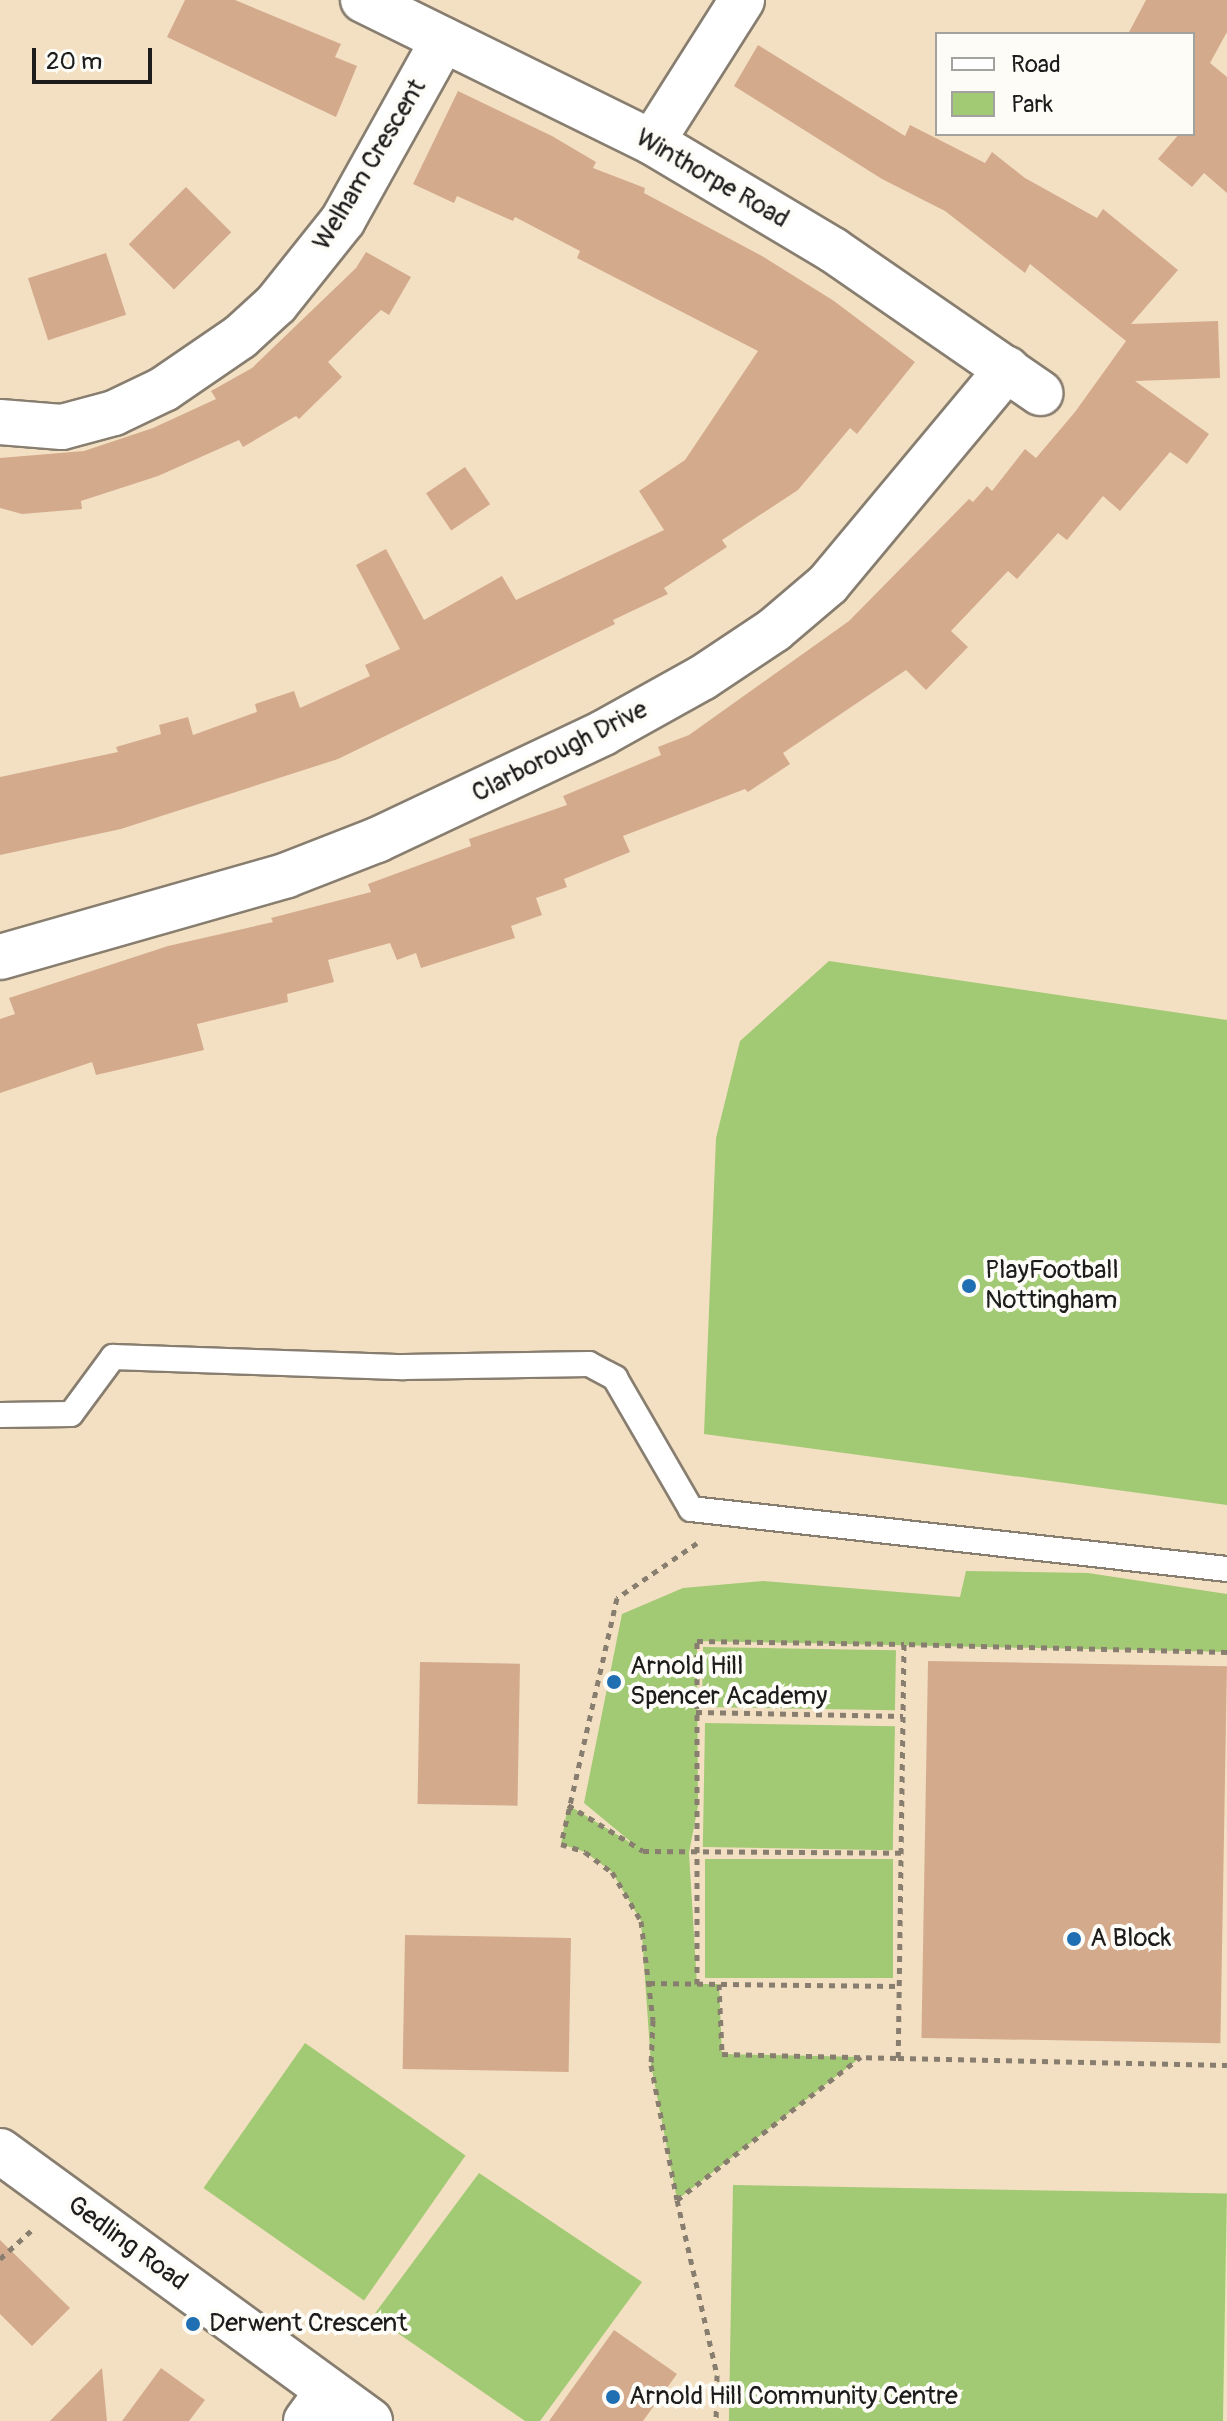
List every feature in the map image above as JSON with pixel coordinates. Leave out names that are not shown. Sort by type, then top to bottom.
[{"type":"street","name":"Winthorpe Road","points":[[363,0],[652,142],[833,250],[1024,381]]},
{"type":"street","points":[[652,142],[742,0]]},
{"type":"street","name":"Welham Crescent","points":[[0,422],[62,427],[114,413],[164,389],[240,337],[276,304],[343,220],[443,40]]},
{"type":"street","name":"Clarborough Drive","points":[[0,957],[272,879],[377,840],[603,733],[702,678],[774,630],[828,584],[1024,381]]},
{"type":"street","name":"Gedling Road","points":[[0,2151],[317,2406],[370,2421]]},
{"type":"lane","points":[[0,1415],[71,1414],[113,1357],[404,1367],[589,1364],[615,1378],[691,1509],[1227,1569]]},
{"type":"path","points":[[704,1541],[617,1598],[561,1844],[585,1852],[612,1872],[641,1921],[649,1983],[651,2065],[677,2200],[717,2375],[716,2421]]},
{"type":"path","points":[[697,1984],[697,1641],[1227,1652]]},
{"type":"path","points":[[898,2058],[904,1644]]},
{"type":"path","points":[[696,1712],[903,1716]]},
{"type":"path","points":[[568,1805],[643,1851],[699,1854],[901,1853]]},
{"type":"path","points":[[649,1983],[899,1986]]},
{"type":"path","points":[[719,1984],[722,2054],[1227,2065]]},
{"type":"path","points":[[677,2200],[861,2057]]},
{"type":"green space","name":"PlayFootball Nottingham","points":[[829,961],[1227,1020],[1227,1505],[704,1434],[716,1138],[740,1041]]},
{"type":"green space","points":[[966,1571],[1088,1573],[1227,1594],[1227,1652],[697,1641],[698,1806],[689,1853],[697,1984],[719,1984],[722,2054],[861,2057],[677,2200],[651,2065],[641,1921],[612,1872],[585,1852],[561,1844],[568,1805],[636,1846],[584,1803],[622,1614],[683,1588],[763,1581],[960,1597]]},
{"type":"green space","points":[[703,1647],[896,1650],[895,1710],[702,1707]]},
{"type":"green space","points":[[705,1723],[895,1726],[893,1850],[703,1847]]},
{"type":"green space","points":[[705,1859],[893,1859],[893,1978],[705,1978]]},
{"type":"green space","points":[[305,2043],[466,2155],[364,2300],[203,2188]]},
{"type":"green space","points":[[479,2173],[642,2282],[540,2421],[525,2421],[373,2316]]},
{"type":"green space","points":[[733,2185],[1227,2194],[1223,2421],[729,2421]]},
{"type":"building","points":[[185,0],[235,0],[341,44],[335,57],[357,66],[336,117],[167,37]]},
{"type":"building","points":[[1146,0],[1227,0],[1227,32],[1210,63],[1227,77],[1227,193],[1204,173],[1192,187],[1158,159],[1177,136],[1195,136],[1195,32],[1129,32]]},
{"type":"building","points":[[758,45],[905,136],[910,125],[985,163],[992,152],[1025,178],[1097,218],[1103,209],[1178,270],[1131,324],[1218,321],[1220,378],[1135,381],[1209,434],[1187,464],[1170,452],[1120,511],[1103,496],[1067,540],[1058,533],[1017,579],[1008,571],[951,631],[968,647],[926,690],[906,670],[783,753],[790,764],[748,792],[745,789],[623,836],[630,852],[564,879],[567,887],[536,898],[542,915],[511,926],[515,938],[421,968],[416,953],[397,960],[390,943],[328,960],[334,982],[287,994],[288,1002],[197,1024],[204,1050],[96,1075],[92,1062],[0,1093],[0,1019],[15,1014],[9,998],[168,946],[273,922],[271,918],[371,892],[368,884],[471,846],[469,839],[567,805],[563,796],[661,755],[658,747],[689,735],[849,621],[969,499],[973,502],[987,486],[992,491],[1025,449],[1036,458],[1075,412],[1126,341],[1030,264],[1025,273],[945,211],[882,179],[734,86]]},
{"type":"building","points":[[458,91],[552,136],[596,162],[593,168],[645,188],[644,193],[762,256],[834,301],[915,362],[857,434],[850,428],[798,490],[722,540],[727,547],[664,588],[668,594],[613,620],[615,624],[338,759],[121,829],[0,855],[0,777],[118,752],[116,747],[161,734],[159,725],[188,717],[193,735],[257,712],[255,704],[294,691],[300,708],[370,676],[365,665],[400,649],[356,565],[386,549],[424,620],[502,576],[516,600],[664,530],[639,491],[685,460],[758,351],[577,258],[580,251],[515,217],[513,221],[457,196],[454,203],[413,184]]},
{"type":"building","points":[[186,187],[231,232],[174,290],[129,244]]},
{"type":"building","points":[[366,252],[411,277],[389,315],[381,310],[328,362],[342,377],[299,419],[296,416],[243,447],[239,440],[158,476],[81,501],[82,509],[22,514],[0,508],[0,458],[84,451],[153,428],[216,399],[211,391],[252,368],[356,268]]},
{"type":"building","points":[[106,253],[126,315],[48,340],[28,278]]},
{"type":"building","points":[[465,467],[490,504],[451,531],[426,493]]},
{"type":"building","name":"A Block","points":[[928,1661],[1227,1666],[1220,2043],[921,2038]]},
{"type":"building","points":[[420,1662],[520,1664],[518,1806],[418,1804]]},
{"type":"building","points":[[405,1935],[571,1938],[569,2072],[403,2069]]},
{"type":"building","points":[[0,2240],[70,2308],[32,2346],[0,2314]]},
{"type":"building","name":"Arnold Hill Community Centre","points":[[614,2330],[677,2374],[643,2421],[549,2421]]},
{"type":"building","points":[[102,2368],[107,2421],[50,2421]]},
{"type":"building","points":[[161,2368],[205,2400],[189,2421],[122,2421]]},
{"type":"place","name":"PlayFootball Nottingham","points":[[969,1286]]},
{"type":"place","name":"Arnold Hill Spencer Academy","points":[[614,1682]]},
{"type":"place","name":"A Block","points":[[1074,1939]]},
{"type":"place","name":"Derwent Crescent","points":[[193,2324]]},
{"type":"place","name":"Arnold Hill Community Centre","points":[[613,2397]]}]
